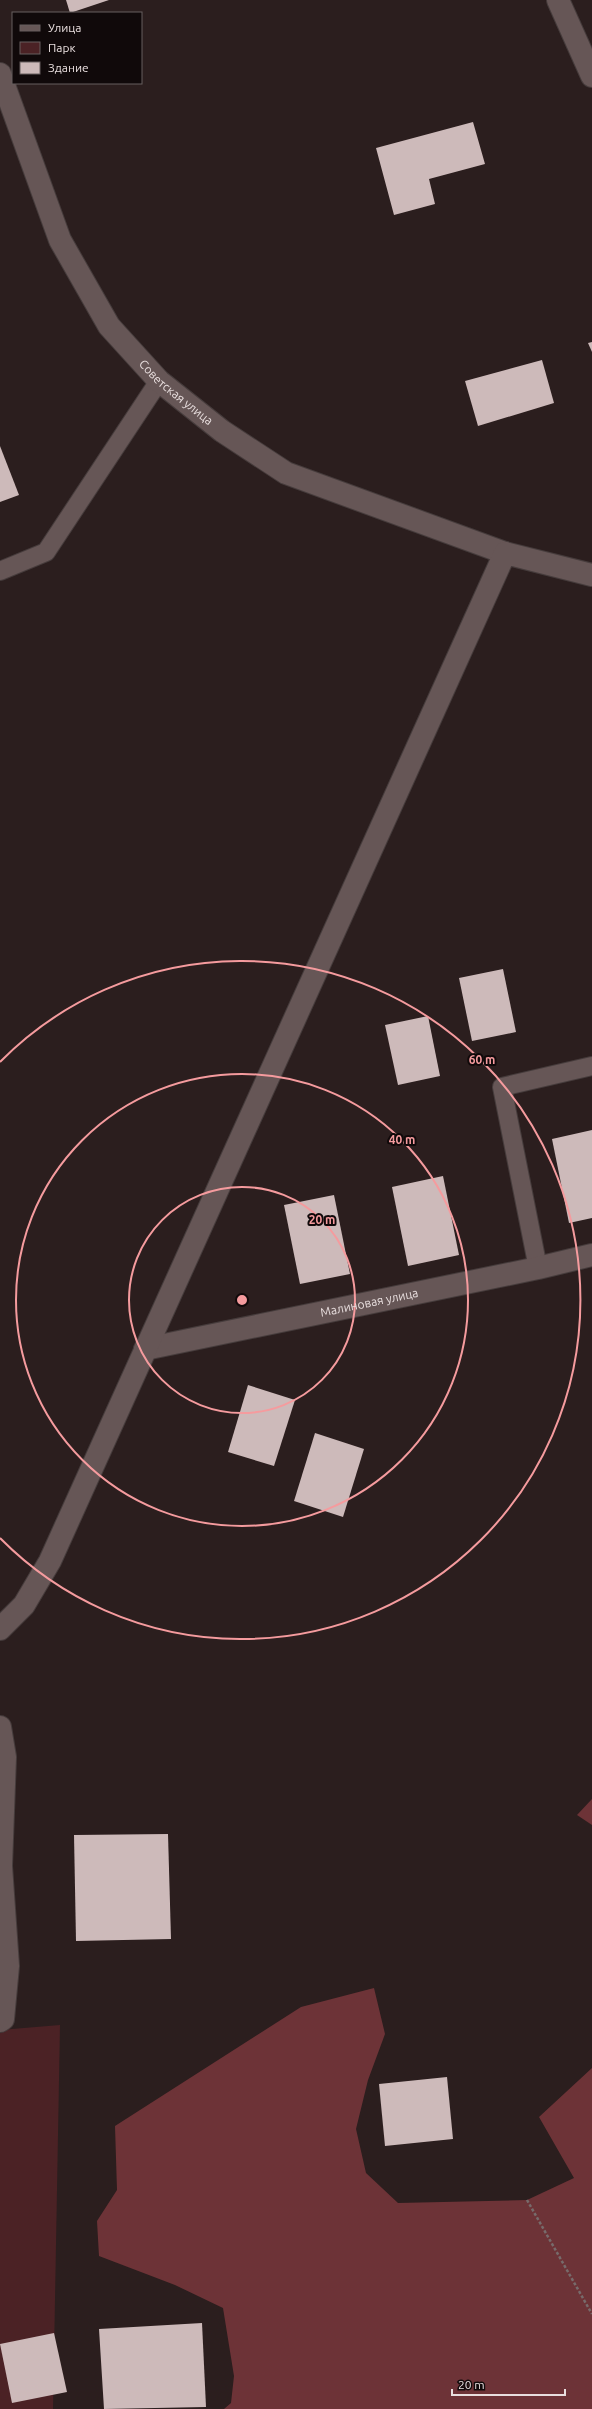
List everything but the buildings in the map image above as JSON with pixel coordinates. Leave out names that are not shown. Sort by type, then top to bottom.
[{"type":"street","points":[[558,0],[592,76]]},
{"type":"street","name":"Советская улица","points":[[0,74],[60,240],[109,326],[159,381],[222,431],[286,473],[505,553],[592,575]]},
{"type":"street","points":[[0,1629],[24,1606],[50,1561],[505,553]]},
{"type":"street","name":"Малиновая улица","points":[[145,1349],[538,1268],[592,1255]]},
{"type":"street","points":[[0,1727],[5,1757],[1,1866],[8,1966],[1,2026]]},
{"type":"lane","points":[[0,571],[46,552],[159,381]]},
{"type":"lane","points":[[538,1268],[502,1086],[592,1066]]},
{"type":"path","points":[[526,2200],[592,2314]]},
{"type":"green space","points":[[60,2025],[53,2409],[0,2409],[0,2030]]},
{"type":"shaded area","points":[[592,1799],[592,1825],[577,1815]]},
{"type":"shaded area","points":[[374,1988],[385,2034],[368,2080],[356,2129],[366,2173],[398,2203],[527,2200],[574,2178],[539,2117],[592,2068],[592,2409],[224,2409],[231,2403],[234,2376],[223,2308],[175,2285],[99,2256],[97,2221],[117,2190],[115,2126],[301,2007]]}]
